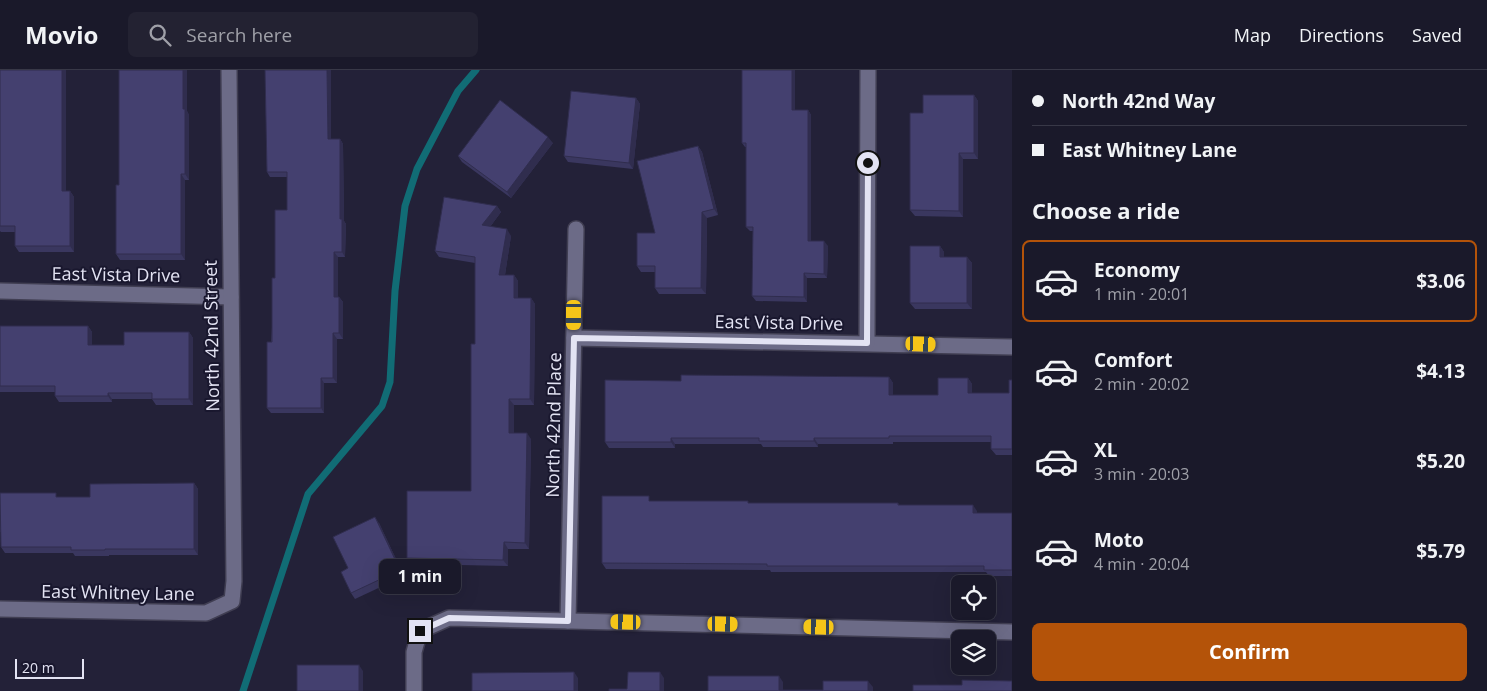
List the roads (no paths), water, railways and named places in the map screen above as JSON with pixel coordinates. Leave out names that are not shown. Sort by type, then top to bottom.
[{"type":"street","name":"North 42nd Street","points":[[229,70],[234,581],[232,601]]},
{"type":"street","points":[[867,343],[868,70]]},
{"type":"street","name":"North 42nd Place","points":[[568,621],[576,229]]},
{"type":"street","name":"East Vista Drive","points":[[0,291],[230,297]]},
{"type":"street","name":"East Vista Drive","points":[[574,338],[1012,347]]},
{"type":"street","name":"East Whitney Lane","points":[[0,609],[206,613],[232,601]]},
{"type":"street","points":[[414,691],[414,652],[420,631],[449,618],[1012,632]]},
{"type":"waterway","points":[[243,691],[308,494],[382,406],[390,382],[395,291],[405,206],[417,169],[458,91],[476,70]]}]
